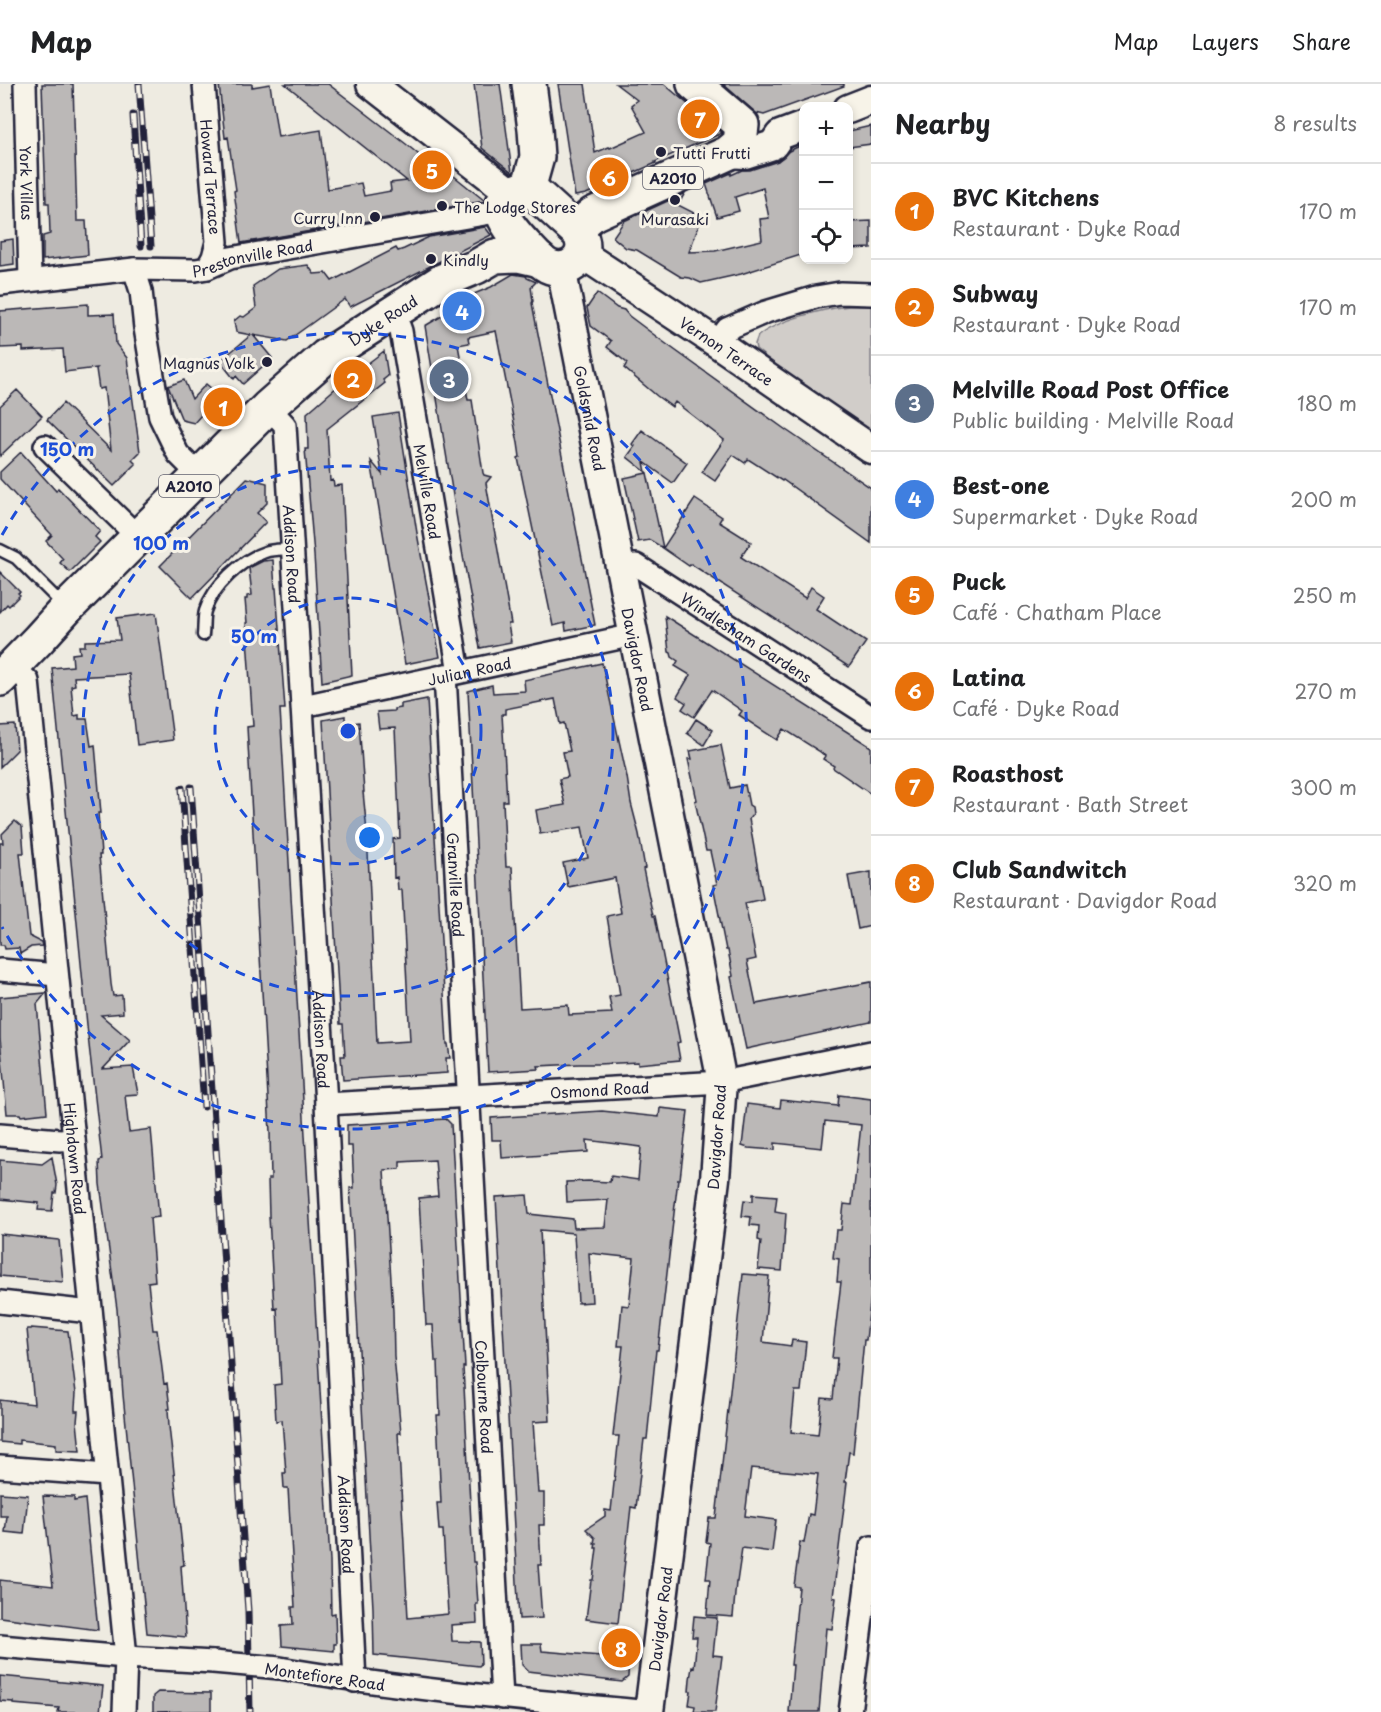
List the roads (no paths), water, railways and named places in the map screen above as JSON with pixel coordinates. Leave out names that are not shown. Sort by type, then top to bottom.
[{"type":"main road","points":[[371,84],[565,253]]},
{"type":"main road","points":[[495,256],[502,242],[512,205],[537,157],[530,84]]},
{"type":"main road","points":[[694,84],[735,139],[792,131]]},
{"type":"main road","points":[[853,107],[871,100]]},
{"type":"main road","name":"A2010","points":[[565,253],[593,214],[735,139]]},
{"type":"main road","points":[[512,205],[535,193],[565,253]]},
{"type":"main road","name":"Dyke Road","points":[[6,673],[67,608],[268,407],[326,356],[442,281],[477,267],[495,256],[565,253]]},
{"type":"main road","name":"Vernon Terrace","points":[[565,253],[717,342],[871,449]]},
{"type":"main road","name":"Goldsmid Road","points":[[565,253],[621,567]]},
{"type":"main road","name":"Davigdor Road","points":[[621,567],[722,1082],[715,1179],[649,1712]]},
{"type":"street","name":"York Villas","points":[[25,84],[30,280]]},
{"type":"street","name":"Howard Terrace","points":[[204,84],[217,242],[207,268]]},
{"type":"street","name":"Prestonville Road","points":[[0,284],[135,269],[196,270],[230,258],[354,238],[512,205]]},
{"type":"street","points":[[135,269],[141,291],[160,417],[178,454],[200,476]]},
{"type":"street","points":[[717,342],[727,329],[766,312],[816,297],[840,293],[871,294]]},
{"type":"street","name":"Melville Road","points":[[394,312],[401,331],[452,673]]},
{"type":"street","name":"Addison Road","points":[[268,407],[285,425],[326,1104],[355,1681]]},
{"type":"street","points":[[45,446],[138,537]]},
{"type":"street","name":"Windlesham Gardens","points":[[621,567],[636,565],[871,717]]},
{"type":"street","name":"Julian Road","points":[[303,706],[634,635]]},
{"type":"street","name":"Highdown Road","points":[[6,673],[28,681],[126,1657],[124,1712]]},
{"type":"street","name":"Granville Road","points":[[452,673],[470,1096]]},
{"type":"street","points":[[0,970],[57,975]]},
{"type":"street","name":"Osmond Road","points":[[326,1104],[722,1082],[871,1052]]},
{"type":"street","name":"Colbourne Road","points":[[470,1096],[502,1698]]},
{"type":"street","points":[[0,1135],[74,1139]]},
{"type":"street","points":[[0,1302],[91,1312]]},
{"type":"street","points":[[0,1467],[106,1475]]},
{"type":"street","points":[[850,1712],[871,1547]]},
{"type":"street","name":"Montefiore Road","points":[[0,1646],[280,1668],[355,1681],[649,1712]]},
{"type":"lane","points":[[203,635],[205,611],[214,593],[231,572],[249,559],[267,551],[293,549]]},
{"type":"lane","points":[[0,550],[16,558],[67,608]]},
{"type":"railway","points":[[139,84],[151,246]]},
{"type":"railway","points":[[133,115],[141,246]]},
{"type":"railway","points":[[191,787],[248,1611],[250,1712]]},
{"type":"railway","points":[[182,788],[204,1107]]},
{"type":"place","name":"Roasthost","points":[[700,119]]},
{"type":"place","name":"Tutti Frutti","points":[[661,152]]},
{"type":"place","name":"Puck","points":[[432,170]]},
{"type":"place","name":"Latina","points":[[609,177]]},
{"type":"place","name":"Murasaki","points":[[675,200]]},
{"type":"place","name":"The Lodge Stores","points":[[442,206]]},
{"type":"place","name":"Curry Inn","points":[[375,217]]},
{"type":"place","name":"Kindly","points":[[431,259]]},
{"type":"place","name":"Best-one","points":[[462,311]]},
{"type":"place","name":"Magnus Volk","points":[[267,362]]},
{"type":"place","name":"Subway","points":[[353,379]]},
{"type":"place","name":"Melville Road Post Office","points":[[449,379]]},
{"type":"place","name":"BVC Kitchens","points":[[223,407]]},
{"type":"place","name":"Club Sandwitch","points":[[621,1648]]}]
